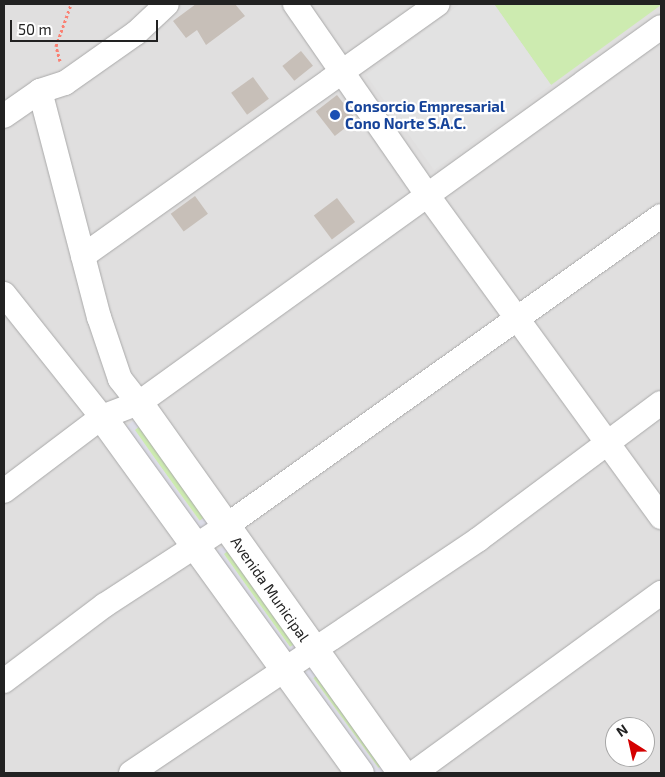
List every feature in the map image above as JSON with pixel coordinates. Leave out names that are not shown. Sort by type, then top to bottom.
[{"type":"street","points":[[4,116],[40,90],[65,83],[136,33],[167,4]]},
{"type":"street","points":[[295,4],[428,196],[518,316],[661,516]]},
{"type":"street","points":[[83,256],[344,73],[437,4]]},
{"type":"street","points":[[4,491],[102,417],[139,403],[661,27]]},
{"type":"street","points":[[40,90],[83,256],[120,379],[139,403]]},
{"type":"street","points":[[4,681],[104,605],[226,526],[518,316],[661,216]]},
{"type":"street","points":[[5,299],[102,417],[284,672],[360,773]]},
{"type":"street","name":"Avenida Municipal","points":[[139,403],[314,652],[402,773]]},
{"type":"street","points":[[131,773],[314,652],[479,539],[608,440],[661,403]]},
{"type":"street","points":[[414,773],[661,593]]},
{"type":"path","points":[[65,83],[56,46],[71,4]]},
{"type":"shaded area","points":[[4,4],[661,4],[661,773],[4,773]]},
{"type":"shaded area","points":[[460,4],[494,4],[551,85],[434,170],[366,75]]},
{"type":"shaded area","points":[[133,421],[142,424],[135,430],[199,521],[205,517],[208,525],[203,533],[189,523],[193,519],[132,434],[125,437],[126,427]]},
{"type":"shaded area","points":[[225,546],[230,549],[224,554],[290,647],[296,643],[290,658],[214,552]]},
{"type":"shaded area","points":[[311,668],[319,674],[313,678],[378,768],[384,765],[387,773],[371,773],[301,675]]},
{"type":"green space","points":[[494,4],[661,4],[661,5],[551,85]]},
{"type":"green space","points":[[142,424],[205,517],[200,521],[134,430]]},
{"type":"green space","points":[[230,549],[296,643],[290,647],[223,554]]},
{"type":"green space","points":[[319,674],[385,765],[379,769],[313,678]]},
{"type":"building","points":[[196,4],[235,4],[245,16],[206,45],[197,30],[186,38],[173,21]]},
{"type":"building","points":[[301,51],[313,66],[294,81],[282,66]]},
{"type":"building","points":[[253,77],[269,99],[247,115],[231,93]]},
{"type":"building","name":"Consorcio Empresarial Cono Norte S.A.C.","points":[[337,95],[356,119],[335,136],[316,112]]},
{"type":"building","points":[[195,196],[208,214],[184,231],[171,214]]},
{"type":"building","points":[[337,198],[355,222],[332,239],[314,215]]},
{"type":"place","name":"Consorcio Empresarial Cono Norte S.A.C.","points":[[335,115]]}]
